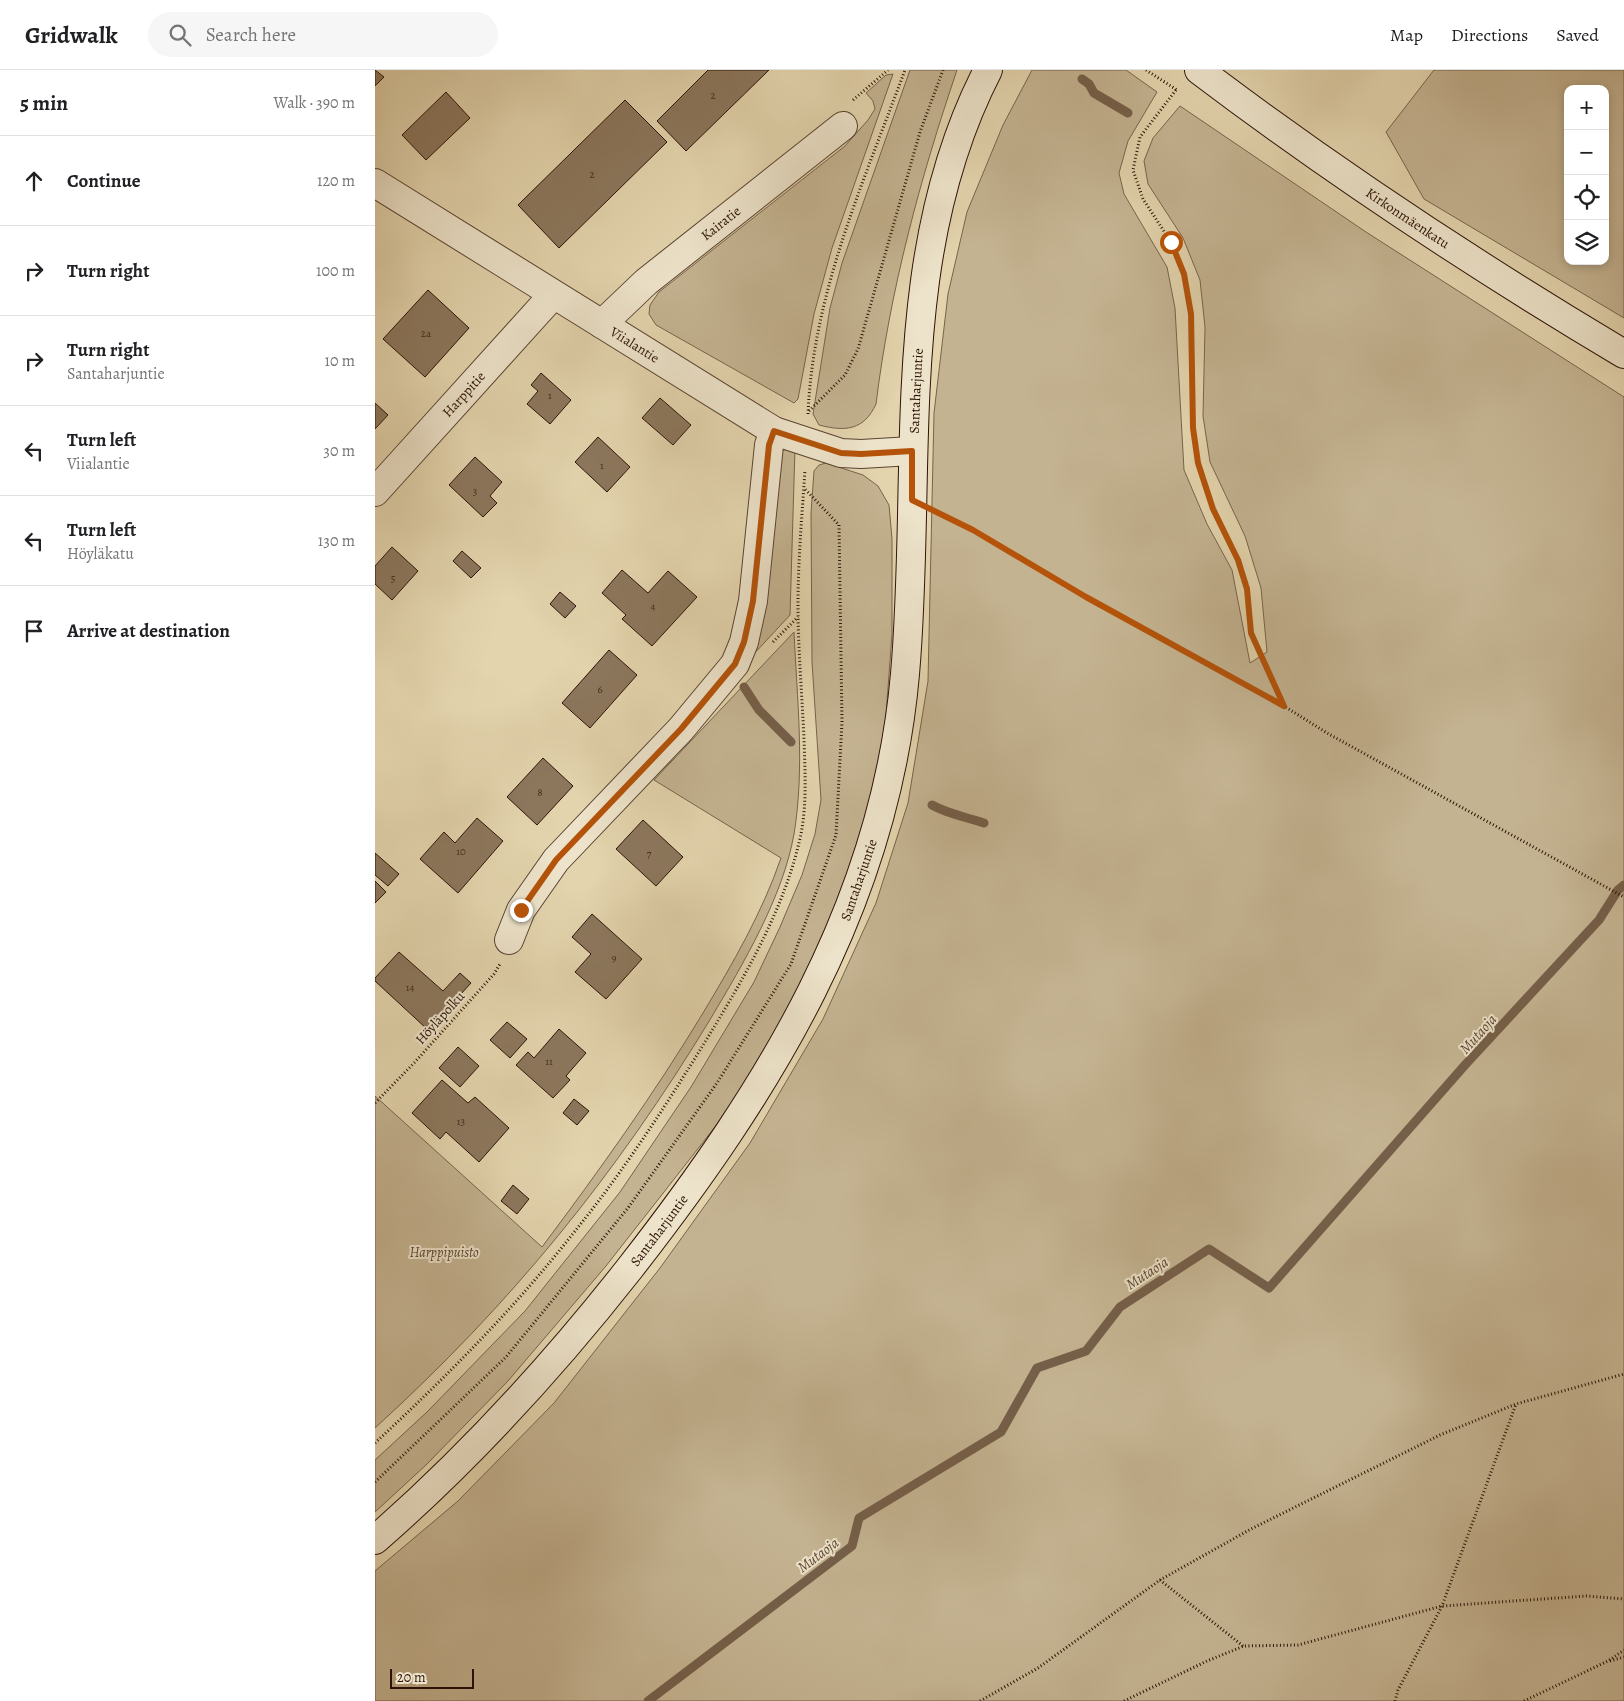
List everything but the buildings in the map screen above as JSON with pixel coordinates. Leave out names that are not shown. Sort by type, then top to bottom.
[{"type":"main road","name":"Santaharjuntie","points":[[375,1540],[449,1474],[487,1435],[616,1285],[663,1225],[739,1117],[779,1053],[812,993],[838,939],[860,884],[873,843],[893,759],[905,671],[912,500],[912,451],[922,309],[937,212],[949,164],[962,126],[989,70]]},
{"type":"main road","name":"Kirkonmäenkatu","points":[[1199,70],[1268,122],[1511,287],[1624,354]]},
{"type":"main road","name":"Kairatie","points":[[602,324],[647,282],[845,115]]},
{"type":"main road","name":"Viialantie","points":[[375,183],[774,431],[841,453],[861,454],[912,451]]},
{"type":"main road","name":"Harppitie","points":[[375,492],[553,295]]},
{"type":"main road","points":[[509,940],[521,910],[556,860],[681,729],[735,664],[744,642],[753,601],[769,445],[774,431]]},
{"type":"path","points":[[845,115],[888,70]]},
{"type":"path","points":[[375,1442],[437,1385],[490,1330],[575,1231],[618,1173],[697,1054],[731,998],[774,914],[789,876],[801,834],[806,792],[798,604],[806,443],[813,362],[835,262],[905,70]]},
{"type":"path","points":[[808,412],[845,375],[859,349],[920,132],[943,70]]},
{"type":"path","points":[[1177,90],[1140,137],[1133,170],[1143,200],[1171,242],[1184,274],[1191,314],[1193,428],[1198,463],[1213,509],[1241,568],[1247,589],[1251,633],[1284,706]]},
{"type":"path","points":[[375,1482],[506,1357],[622,1215],[717,1083],[791,964],[836,835],[842,722],[839,525],[804,487]]},
{"type":"path","points":[[912,500],[973,530],[1086,597],[1284,706],[1327,733],[1624,897]]},
{"type":"path","name":"Höyläpolku","points":[[375,1102],[415,1062],[495,974],[503,959],[509,940]]},
{"type":"path","points":[[980,1701],[1038,1668],[1161,1580],[1251,1529],[1343,1482],[1440,1435],[1516,1404],[1624,1374]]},
{"type":"path","points":[[1395,1701],[1398,1690],[1442,1606],[1516,1404]]},
{"type":"path","points":[[1161,1580],[1244,1646]]},
{"type":"path","points":[[1125,1701],[1207,1661],[1244,1646],[1298,1645],[1442,1606],[1586,1596],[1624,1599]]},
{"type":"path","points":[[1524,1701],[1608,1661],[1624,1650]]},
{"type":"path","points":[[1608,1661],[1624,1657]]},
{"type":"green space","points":[[910,70],[957,70],[943,111],[908,235],[889,319],[876,404],[866,419],[853,427],[838,428],[819,425],[813,414],[830,308],[842,263]]},
{"type":"green space","points":[[1032,70],[1126,70],[1157,92],[1128,141],[1119,173],[1124,194],[1167,267],[1175,308],[1184,470],[1207,524],[1232,570],[1250,663],[1267,652],[1261,588],[1245,536],[1210,462],[1203,416],[1205,327],[1200,280],[1183,238],[1148,184],[1144,161],[1153,138],[1180,106],[1366,232],[1624,397],[1624,1701],[375,1701],[375,1571],[458,1501],[554,1403],[660,1268],[750,1143],[823,1019],[876,903],[908,803],[928,681],[934,413],[948,294],[967,212],[1003,125]]},
{"type":"green space","points":[[1434,70],[1624,70],[1624,318],[1424,199],[1386,132]]},
{"type":"green space","points":[[893,74],[832,248],[814,314],[798,399],[794,403],[656,325],[649,314],[650,305],[659,292],[845,146],[875,109],[873,101],[866,93],[886,75]]},
{"type":"green space","points":[[792,445],[795,448],[790,615],[752,656],[778,454]]},
{"type":"green space","points":[[826,463],[863,475],[878,486],[889,505],[892,539],[892,634],[885,729],[871,806],[816,961],[769,1044],[722,1118],[606,1266],[508,1381],[426,1465],[375,1512],[375,1460],[427,1412],[525,1311],[620,1192],[691,1087],[754,982],[780,927],[802,875],[815,834],[821,800],[812,662],[811,513],[814,471],[819,465]]},
{"type":"green space","name":"Harppipuisto","points":[[794,632],[800,758],[794,834],[781,882],[748,953],[675,1076],[599,1184],[516,1285],[472,1334],[375,1428],[375,1096],[542,1247],[665,1073],[736,956],[765,898],[781,858],[654,780]]},
{"type":"waterway","points":[[1082,79],[1089,84],[1094,93],[1128,113]]},
{"type":"waterway","points":[[744,687],[759,710],[791,742]]},
{"type":"waterway","points":[[932,805],[984,823]]},
{"type":"waterway","name":"Mutaoja","points":[[648,1701],[852,1546],[859,1518],[1001,1432],[1037,1368],[1086,1351],[1120,1307],[1209,1249],[1269,1288],[1465,1065],[1599,920],[1618,890],[1624,885]]},
{"type":"route","points":[[521,910],[537,884],[556,860],[681,729],[719,686],[735,664],[744,642],[753,601],[769,445],[774,431],[824,449],[841,453],[861,454],[912,451],[912,500],[973,530],[1086,597],[1284,706],[1251,633],[1247,589],[1238,560],[1213,509],[1198,463],[1193,428],[1191,314],[1184,274],[1171,242]]}]
